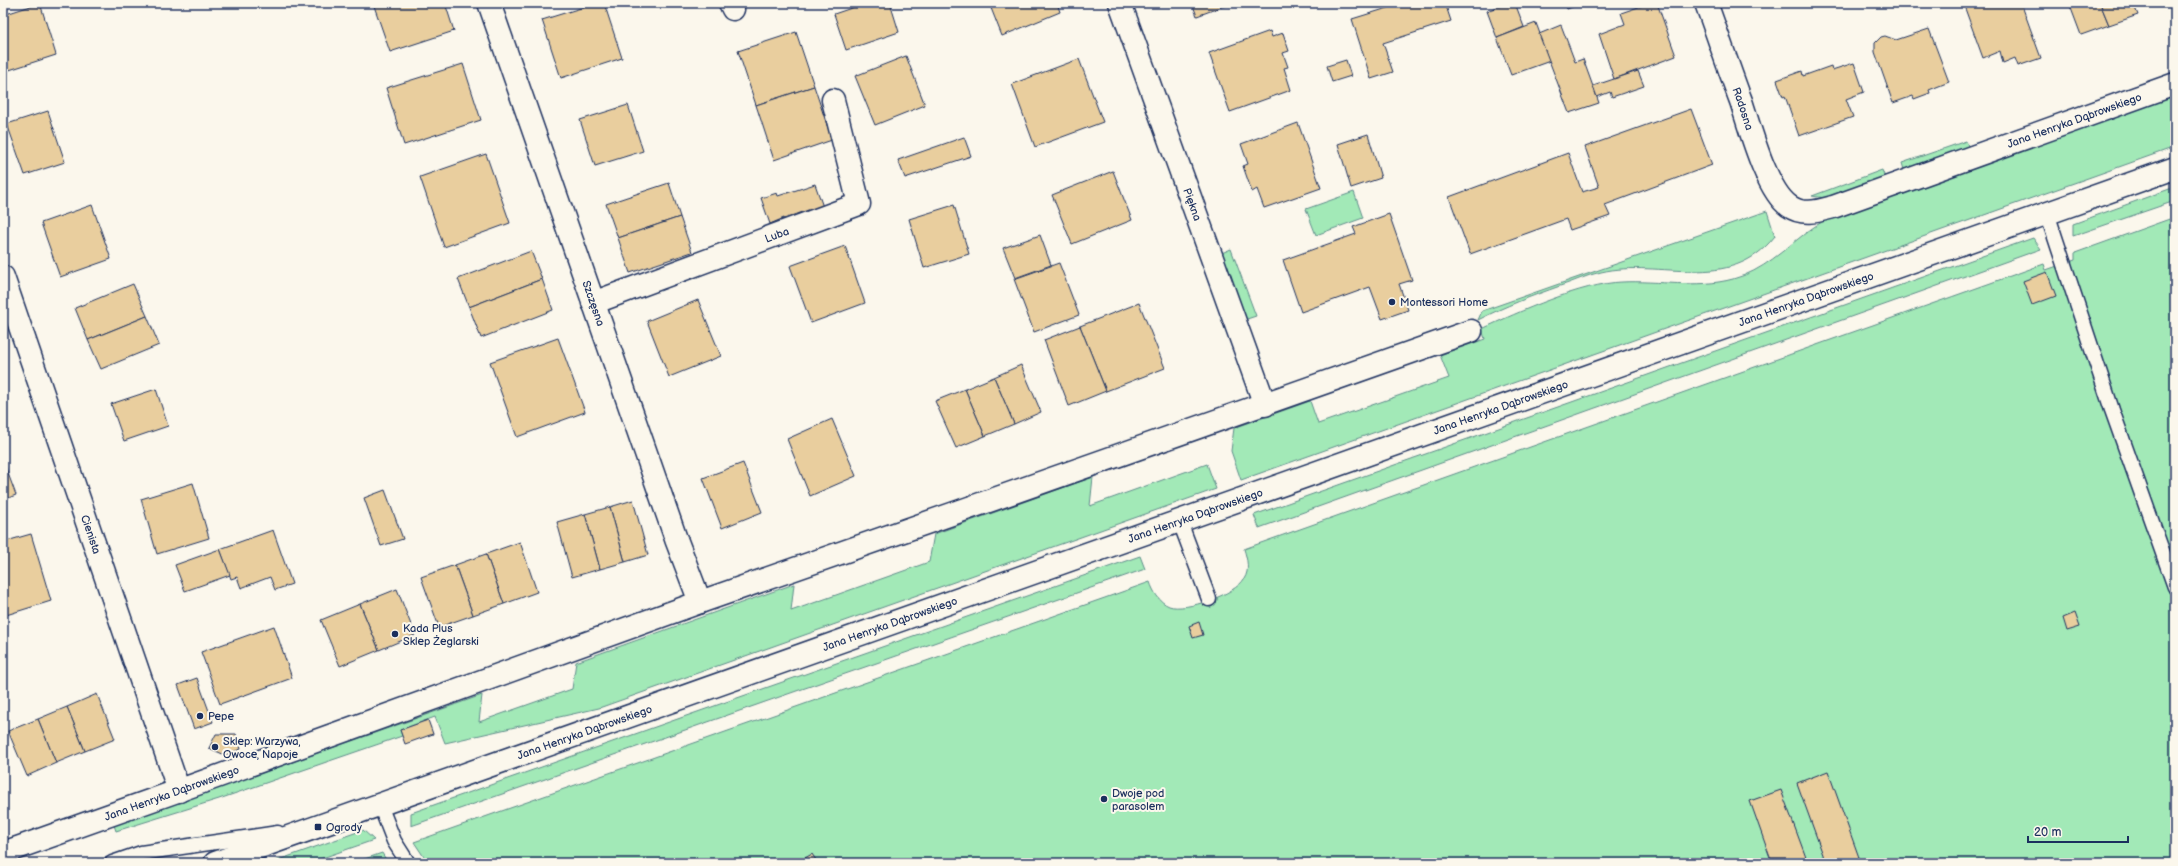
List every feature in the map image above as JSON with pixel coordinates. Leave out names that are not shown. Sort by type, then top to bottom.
[{"type":"street","name":"Szczęsna","points":[[489,3],[593,303],[700,602]]},
{"type":"street","name":"Piękna","points":[[1120,3],[1265,405]]},
{"type":"street","name":"Radosna","points":[[1706,3],[1764,168],[1778,194],[1791,207]]},
{"type":"street","name":"Jana Henryka Dąbrowskiego","points":[[1791,207],[1808,213],[1833,207],[2175,84]]},
{"type":"street","name":"Luba","points":[[593,303],[859,204],[833,100]]},
{"type":"street","name":"Jana Henryka Dąbrowskiego","points":[[215,863],[2175,168]]},
{"type":"street","name":"Cienista","points":[[3,277],[179,791]]},
{"type":"street","name":"Jana Henryka Dąbrowskiego","points":[[3,853],[179,791],[700,602],[1265,405],[1471,331]]},
{"type":"lane","points":[[2047,213],[2112,410],[2175,587]]},
{"type":"lane","points":[[1180,522],[1209,599]]},
{"type":"lane","points":[[380,805],[394,841],[408,863]]},
{"type":"lane","points":[[112,863],[141,853],[318,827]]},
{"type":"green space","points":[[2175,93],[2175,147],[1241,480],[1231,451],[1234,428],[1310,401],[1318,424],[1449,378],[1440,355],[1485,339],[1482,329],[1532,307],[1589,287],[1622,282],[1691,284],[1719,282],[1733,279],[1754,271],[1815,226],[1841,212]]},
{"type":"green space","points":[[1966,141],[1970,150],[1905,173],[1902,163]]},
{"type":"green space","points":[[1882,170],[1886,180],[1825,198],[1812,196]]},
{"type":"green space","points":[[2175,187],[2175,201],[2073,236],[2073,224]]},
{"type":"green space","points":[[1354,192],[1363,218],[1316,235],[1306,209]]},
{"type":"green space","points":[[1767,211],[1775,236],[1757,254],[1737,265],[1716,270],[1693,271],[1624,269],[1601,272],[1529,297],[1478,320],[1482,311]]},
{"type":"green space","points":[[2175,217],[2175,863],[428,863],[414,842],[1150,582],[1157,596],[1162,602],[1169,606],[1186,606],[1210,600],[1221,596],[1239,585],[1246,576],[1247,561],[1244,549],[2044,264],[2046,270],[2075,260],[2075,253]]},
{"type":"green space","points":[[2033,238],[2041,249],[1259,528],[1254,515]]},
{"type":"green space","points":[[1231,249],[1256,316],[1241,321],[1217,255]]},
{"type":"green space","points":[[1207,464],[1216,489],[599,708],[445,743],[435,717],[400,730],[402,736],[219,799],[116,831],[114,825],[482,695],[479,722],[572,689],[576,662],[794,584],[791,611],[929,562],[934,534],[1093,477],[1090,506]]},
{"type":"green space","points":[[1140,556],[1145,569],[411,826],[411,813]]},
{"type":"green space","points":[[363,830],[374,840],[308,863],[270,863]]},
{"type":"green space","points":[[382,853],[388,863],[353,863]]},
{"type":"building","points":[[40,3],[56,55],[3,72],[3,15]]},
{"type":"building","points":[[373,3],[445,3],[454,31],[390,52]]},
{"type":"building","points":[[597,3],[604,3],[622,58],[561,78],[542,20]]},
{"type":"building","points":[[866,3],[890,3],[899,32],[846,50],[834,14]]},
{"type":"building","points":[[989,3],[1057,3],[1060,12],[1002,36]]},
{"type":"building","points":[[1192,3],[1232,3],[1197,16]]},
{"type":"building","points":[[1404,3],[1445,3],[1451,21],[1383,43],[1393,72],[1371,79],[1352,19]]},
{"type":"building","points":[[1507,3],[1515,3],[1524,27],[1497,38],[1487,11]]},
{"type":"building","points":[[1565,3],[1583,3],[1567,9]]},
{"type":"building","points":[[1650,3],[1657,3],[1676,56],[1614,79],[1599,34],[1625,24],[1621,13]]},
{"type":"building","points":[[1963,3],[2021,3],[2041,58],[2018,66],[2015,58],[2003,63],[2000,51],[1983,58]]},
{"type":"building","points":[[2069,3],[2100,3],[2109,25],[2081,35]]},
{"type":"building","points":[[2100,3],[2133,3],[2138,15],[2109,25]]},
{"type":"building","points":[[1536,23],[1550,61],[1511,75],[1497,38]]},
{"type":"building","points":[[1561,25],[1575,62],[1583,59],[1599,103],[1569,113],[1539,34]]},
{"type":"building","points":[[1929,29],[1949,82],[1929,90],[1930,93],[1914,99],[1913,96],[1893,103],[1875,52],[1875,43],[1881,37],[1885,36],[1896,40]]},
{"type":"building","points":[[1270,31],[1272,37],[1283,33],[1289,51],[1283,53],[1288,67],[1284,68],[1291,90],[1230,112],[1209,53]]},
{"type":"building","points":[[796,32],[814,86],[756,105],[738,51]]},
{"type":"building","points":[[906,56],[925,105],[875,125],[855,76]]},
{"type":"building","points":[[1079,59],[1103,122],[1035,147],[1012,84]]},
{"type":"building","points":[[1346,60],[1351,76],[1332,82],[1327,66]]},
{"type":"building","points":[[1854,63],[1864,92],[1846,99],[1853,117],[1799,136],[1785,96],[1783,97],[1777,80],[1802,71],[1803,76],[1831,66],[1832,70]]},
{"type":"building","points":[[463,64],[481,120],[404,145],[386,88]]},
{"type":"building","points":[[1638,71],[1644,86],[1612,97],[1610,92],[1597,97],[1593,86]]},
{"type":"building","points":[[814,86],[832,140],[774,160],[756,105]]},
{"type":"building","points":[[628,105],[643,151],[595,166],[580,120]]},
{"type":"building","points":[[1691,109],[1712,165],[1605,205],[1610,216],[1570,230],[1566,219],[1470,254],[1449,197],[1568,153],[1582,192],[1599,187],[1585,147]]},
{"type":"building","points":[[48,111],[65,162],[25,175],[7,124]]},
{"type":"building","points":[[1298,123],[1321,188],[1264,208],[1257,189],[1252,192],[1243,166],[1248,164],[1241,144]]},
{"type":"building","points":[[1368,134],[1381,178],[1351,188],[1338,144]]},
{"type":"building","points":[[964,137],[971,156],[905,178],[898,160]]},
{"type":"building","points":[[486,154],[510,223],[444,247],[420,177]]},
{"type":"building","points":[[1113,171],[1132,220],[1072,244],[1052,195]]},
{"type":"building","points":[[669,183],[680,217],[618,238],[606,204]]},
{"type":"building","points":[[815,184],[823,207],[785,221],[784,218],[770,224],[761,198],[777,193],[778,196]]},
{"type":"building","points":[[92,205],[111,259],[60,277],[41,223]]},
{"type":"building","points":[[954,205],[969,254],[924,268],[909,219]]},
{"type":"building","points":[[1389,214],[1412,280],[1399,284],[1408,310],[1382,319],[1370,287],[1301,312],[1283,260],[1356,234],[1353,227]]},
{"type":"building","points":[[680,217],[692,252],[630,273],[618,238]]},
{"type":"building","points":[[1040,235],[1051,265],[1015,278],[1003,248]]},
{"type":"building","points":[[845,246],[865,303],[811,323],[790,266]]},
{"type":"building","points":[[531,251],[542,279],[469,307],[458,279]]},
{"type":"building","points":[[1059,263],[1079,315],[1034,332],[1014,279]]},
{"type":"building","points":[[2047,272],[2056,296],[2032,305],[2023,281]]},
{"type":"building","points":[[542,279],[553,310],[481,338],[469,307]]},
{"type":"building","points":[[133,284],[147,316],[88,340],[75,308]]},
{"type":"building","points":[[698,300],[721,356],[669,377],[647,321]]},
{"type":"building","points":[[1139,303],[1165,368],[1106,391],[1080,326]]},
{"type":"building","points":[[147,316],[159,345],[101,369],[88,340]]},
{"type":"building","points":[[1080,326],[1106,391],[1069,406],[1044,340]]},
{"type":"building","points":[[558,338],[585,412],[517,437],[490,362]]},
{"type":"building","points":[[1021,365],[1041,412],[1014,424],[994,377]]},
{"type":"building","points":[[994,377],[1014,424],[985,436],[965,389]]},
{"type":"building","points":[[156,389],[168,426],[124,441],[111,404]]},
{"type":"building","points":[[965,389],[985,436],[956,448],[935,401]]},
{"type":"building","points":[[832,419],[856,476],[810,496],[787,439]]},
{"type":"building","points":[[3,460],[16,495],[3,500]]},
{"type":"building","points":[[743,463],[762,512],[722,528],[703,478]]},
{"type":"building","points":[[193,483],[209,538],[157,554],[141,499]]},
{"type":"building","points":[[385,490],[403,539],[381,546],[364,498]]},
{"type":"building","points":[[633,500],[648,555],[625,562],[610,507]]},
{"type":"building","points":[[610,507],[625,562],[600,569],[585,514]]},
{"type":"building","points":[[585,514],[600,569],[572,577],[557,522]]},
{"type":"building","points":[[273,530],[292,584],[275,590],[270,577],[241,588],[237,577],[231,579],[220,549]]},
{"type":"building","points":[[31,534],[51,601],[3,616],[3,542]]},
{"type":"building","points":[[520,542],[537,592],[504,604],[486,554]]},
{"type":"building","points":[[220,549],[230,575],[185,591],[175,565]]},
{"type":"building","points":[[486,554],[504,604],[473,615],[455,565]]},
{"type":"building","points":[[455,565],[473,615],[439,627],[421,577]]},
{"type":"building","points":[[397,589],[415,635],[379,650],[360,604]]},
{"type":"building","points":[[360,604],[379,650],[340,666],[321,620]]},
{"type":"building","points":[[2075,613],[2080,627],[2067,631],[2063,618]]},
{"type":"building","points":[[1199,622],[1203,635],[1193,638],[1189,626]]},
{"type":"building","points":[[274,626],[292,678],[220,704],[201,652]]},
{"type":"building","points":[[197,678],[213,722],[194,729],[178,685]]},
{"type":"building","points":[[97,694],[115,739],[85,751],[67,707]]},
{"type":"building","points":[[67,707],[85,751],[56,763],[38,719]]},
{"type":"building","points":[[38,719],[56,763],[27,776],[8,731]]},
{"type":"building","points":[[428,720],[433,734],[405,744],[400,730]]},
{"type":"building","points":[[216,734],[236,734],[241,749],[225,755],[209,748]]},
{"type":"building","points":[[1828,771],[1861,863],[1826,863],[1797,783]]},
{"type":"building","points":[[1781,790],[1808,863],[1772,863],[1750,801]]},
{"type":"building","points":[[812,854],[818,863],[798,863],[798,862]]},
{"type":"place","name":"Montessori Home","points":[[1392,302]]},
{"type":"place","name":"Kada Plus Sklep Żeglarski","points":[[395,634]]},
{"type":"place","name":"Pepe","points":[[200,716]]},
{"type":"place","name":"Sklep: Warzywa, Owoce, Napoje","points":[[215,747]]},
{"type":"place","name":"Dwoje pod parasolem","points":[[1104,799]]},
{"type":"place","name":"Ogrody","points":[[318,827]]}]
